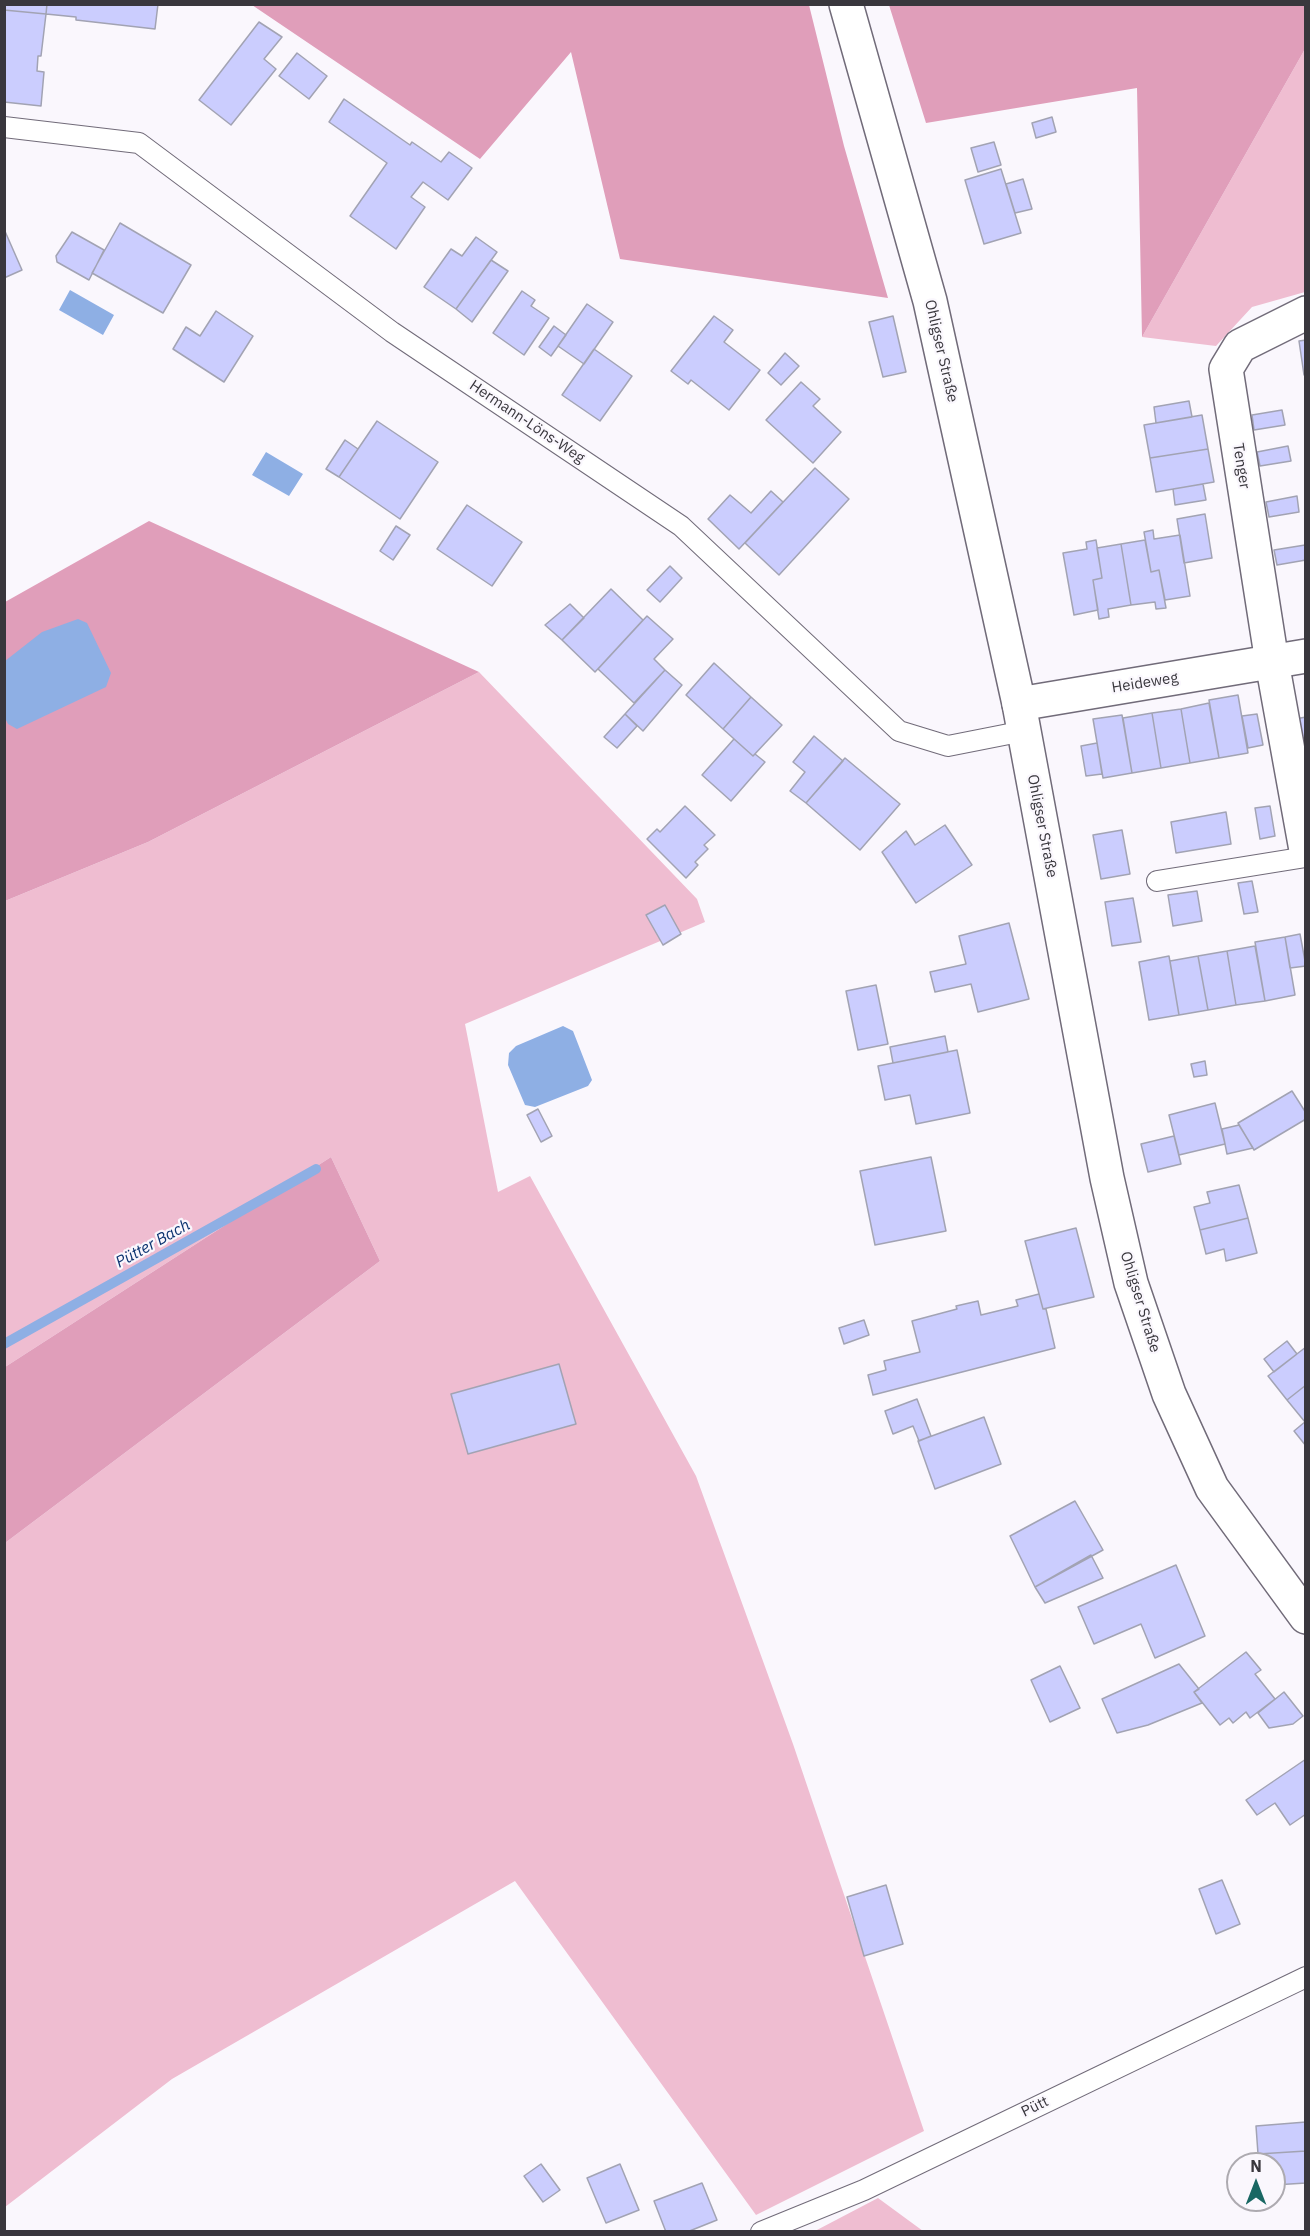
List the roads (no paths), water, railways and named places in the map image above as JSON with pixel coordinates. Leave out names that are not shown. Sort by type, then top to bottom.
[{"type":"main road","name":"Ohligser Straße","points":[[846,4],[930,301],[1021,718],[1107,1178],[1131,1283],[1169,1394],[1212,1488],[1305,1617]]},
{"type":"main road","name":"Tenger","points":[[1272,662],[1226,369],[1240,346],[1305,314]]},
{"type":"main road","name":"Heideweg","points":[[1021,718],[1305,656]]},
{"type":"main road","points":[[1272,662],[1305,850]]},
{"type":"lane","name":"Hermann-Löns-Weg","points":[[4,127],[139,143],[392,332],[681,526],[899,731],[948,746],[1021,718]]},
{"type":"lane","points":[[1157,881],[1305,857]]},
{"type":"lane","name":"Pütt","points":[[761,2232],[864,2190],[1305,1977]]},
{"type":"water","points":[[70,290],[114,315],[103,335],[59,310]]},
{"type":"water","points":[[266,452],[303,474],[289,496],[252,475]]},
{"type":"water","points":[[78,619],[87,623],[111,673],[106,687],[17,729],[8,724],[5,718],[5,661],[42,632]]},
{"type":"water","points":[[563,1026],[573,1031],[592,1080],[588,1086],[535,1107],[525,1105],[508,1065],[509,1053],[516,1046]]},
{"type":"waterway","name":"Pütter Bach","points":[[4,1344],[316,1169]]}]
